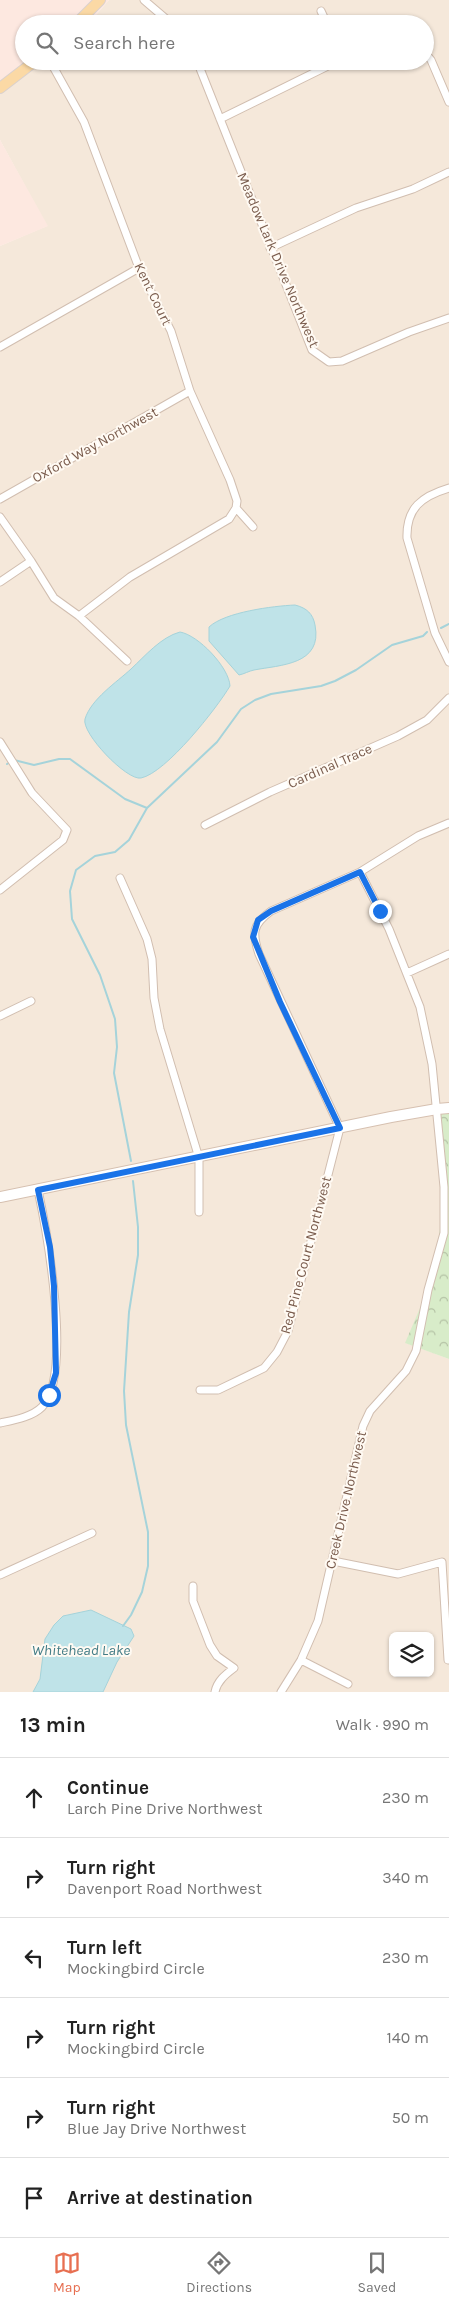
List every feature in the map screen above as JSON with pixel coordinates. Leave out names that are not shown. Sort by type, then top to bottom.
[{"type":"main road","points":[[85,15],[100,0]]},
{"type":"main road","points":[[0,88],[23,70]]},
{"type":"street","points":[[144,0],[162,15]]},
{"type":"street","points":[[321,11],[323,15]]},
{"type":"street","points":[[434,67],[449,102]]},
{"type":"street","name":"Kent Court","points":[[55,70],[84,122],[139,268],[171,332],[190,391],[230,480],[237,501],[236,508]]},
{"type":"street","name":"Meadow Lark Drive Northwest","points":[[201,70],[312,350],[329,362],[342,361],[409,332],[449,318]]},
{"type":"street","points":[[220,119],[320,70]]},
{"type":"street","points":[[270,248],[356,208],[413,189],[449,172]]},
{"type":"street","points":[[0,347],[139,268]]},
{"type":"street","name":"Oxford Way Northwest","points":[[0,499],[190,391]]},
{"type":"street","points":[[449,488],[423,499],[414,508],[406,525],[407,538],[435,633],[449,662]]},
{"type":"street","points":[[79,616],[130,577],[229,519],[236,508],[253,527]]},
{"type":"street","points":[[0,516],[31,560],[54,598],[79,616],[127,661]]},
{"type":"street","points":[[0,582],[31,560]]},
{"type":"street","name":"Cardinal Trace","points":[[205,825],[270,792],[406,732],[428,720],[449,698]]},
{"type":"street","points":[[0,742],[32,793],[67,830],[63,840],[0,890]]},
{"type":"street","points":[[340,1128],[280,1002],[253,937],[258,920],[271,911],[360,872],[418,836],[449,823]]},
{"type":"street","name":"Creek Drive Northwest","points":[[281,1692],[301,1660],[318,1621],[363,1426],[370,1411],[406,1371],[416,1352],[428,1290],[444,1233],[444,1187],[437,1108],[425,1025],[389,929],[360,872]]},
{"type":"street","points":[[120,878],[147,939],[154,972],[154,998],[160,1029],[199,1158],[199,1212]]},
{"type":"street","points":[[407,973],[449,954]]},
{"type":"street","points":[[0,1016],[32,1001]]},
{"type":"street","points":[[0,1197],[437,1108],[449,1108]]},
{"type":"street","name":"Red Pine Court Northwest","points":[[200,1390],[218,1390],[264,1368],[277,1352],[288,1331],[340,1128]]},
{"type":"street","points":[[0,1423],[22,1418],[42,1407],[49,1395],[56,1373],[54,1286],[50,1247],[38,1190]]},
{"type":"street","points":[[0,1575],[92,1533]]},
{"type":"street","points":[[333,1561],[398,1574],[442,1562],[448,1660]]},
{"type":"street","points":[[193,1586],[193,1602],[210,1645],[217,1656],[234,1668],[225,1674],[216,1687],[215,1692]]},
{"type":"street","points":[[301,1660],[348,1684]]},
{"type":"shaded area","points":[[0,0],[109,0],[96,15],[15,15],[15,70],[29,70],[0,91]]},
{"type":"shaded area","points":[[109,0],[449,0],[449,1114],[440,1113],[443,1209],[432,1280],[406,1343],[449,1359],[449,1692],[0,1692],[0,246],[47,226],[0,140],[0,91],[29,70],[434,70],[434,15],[96,15]]},
{"type":"shaded area","points":[[0,140],[48,226],[0,246]]},
{"type":"green space","points":[[440,1113],[449,1114],[449,1359],[405,1343],[432,1280],[443,1209]]},
{"type":"water","points":[[295,605],[306,610],[313,618],[316,638],[312,648],[297,661],[252,670],[239,675],[209,641],[209,627],[226,617],[262,608]]},
{"type":"water","points":[[180,632],[195,639],[211,653],[224,670],[230,686],[203,723],[164,765],[141,778],[134,777],[116,764],[97,745],[90,735],[85,719],[98,698],[105,691],[160,642]]},
{"type":"water","name":"Whitehead Lake","points":[[91,1610],[131,1629],[134,1636],[117,1662],[103,1692],[33,1692],[40,1679],[45,1639],[54,1625],[63,1616]]},
{"type":"waterway","points":[[441,628],[449,624]]},
{"type":"waterway","points":[[131,1161],[114,1073],[117,1047],[115,1019],[100,975],[72,919],[70,891],[76,870],[95,856],[115,852],[129,840],[147,808],[217,742],[241,709],[255,700],[271,694],[321,686],[335,681],[356,670],[392,645],[423,636],[427,632]]},
{"type":"waterway","points":[[7,764],[14,760],[34,765],[59,759],[70,759],[125,799],[147,808]]},
{"type":"waterway","points":[[123,1626],[131,1615],[142,1592],[148,1566],[148,1532],[126,1425],[124,1391],[129,1312],[138,1255],[138,1227],[133,1181]]},
{"type":"route","points":[[49,1395],[56,1373],[54,1286],[50,1247],[38,1190],[340,1128],[280,1002],[253,937],[258,920],[271,911],[360,872],[380,911]]}]
